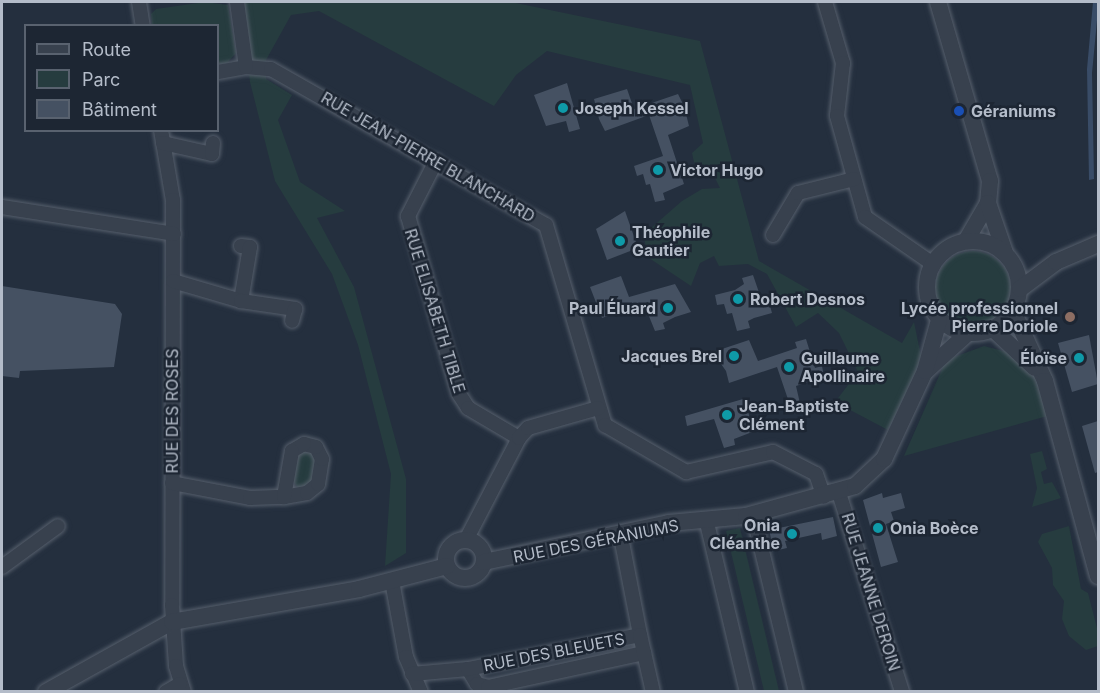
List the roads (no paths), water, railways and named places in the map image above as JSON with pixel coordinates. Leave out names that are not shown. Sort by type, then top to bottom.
[{"type":"street","points":[[139,2],[143,24]]},
{"type":"street","points":[[237,2],[246,67]]},
{"type":"street","points":[[825,2],[843,63],[837,116],[865,218],[933,264]]},
{"type":"street","points":[[938,2],[984,149],[990,181],[988,203],[966,241]]},
{"type":"street","name":"RUE JEAN-PIERRE BLANCHARD","points":[[219,72],[246,67],[271,69],[546,225],[598,408],[605,425],[686,472],[773,452],[816,474],[832,495]]},
{"type":"street","points":[[163,137],[212,154],[213,143]]},
{"type":"street","name":"RUE DES ROSES","points":[[163,137],[174,234],[172,622],[182,688]]},
{"type":"street","name":"RUE ELISABETH TIBLE","points":[[436,161],[408,216],[453,374],[463,404],[519,438]]},
{"type":"street","points":[[773,235],[798,194],[854,179]]},
{"type":"street","points":[[988,203],[1020,290]]},
{"type":"street","points":[[2,207],[174,234]]},
{"type":"street","points":[[1056,262],[1010,260],[994,245],[966,241],[943,251],[933,264],[926,291],[939,320],[967,334],[993,329],[1013,311],[1020,290],[1056,262],[1098,244]]},
{"type":"street","points":[[241,246],[250,247],[241,301]]},
{"type":"street","points":[[173,281],[241,301],[295,309],[292,321]]},
{"type":"street","points":[[1013,311],[1045,381],[1098,576]]},
{"type":"street","name":"RUE DES GÉRANIUMS","points":[[484,562],[621,537],[669,523],[707,523],[753,514],[832,495],[866,478],[884,459],[925,372],[939,320]]},
{"type":"street","points":[[993,329],[1026,357],[1045,381]]},
{"type":"street","name":"RUE DES GÉRANIUMS","points":[[925,372],[967,334]]},
{"type":"street","points":[[466,540],[478,545],[484,562],[478,573],[467,578],[455,576],[447,566],[449,548],[466,540],[519,438],[528,428],[598,408]]},
{"type":"street","points":[[172,483],[228,497],[284,497]]},
{"type":"street","name":"RUE JEANNE DEROIN","points":[[832,495],[902,692]]},
{"type":"street","points":[[753,514],[796,692]]},
{"type":"street","points":[[707,523],[747,692]]},
{"type":"street","points":[[2,567],[58,526]]},
{"type":"street","name":"RUE DES BLEUETS","points":[[468,669],[477,684],[501,688],[644,653],[621,537]]},
{"type":"street","points":[[46,692],[172,622],[392,581],[447,566]]},
{"type":"street","points":[[392,581],[412,674],[421,692]]},
{"type":"street","name":"RUE DES BLEUETS","points":[[412,674],[468,669],[640,635]]},
{"type":"street","points":[[644,653],[653,692]]},
{"type":"street","points":[[166,692],[182,688]]},
{"type":"water","points":[[1093,2],[1098,2],[1098,10],[1092,73],[1094,179],[1089,180],[1087,69]]},
{"type":"place","name":"Joseph Kessel","points":[[563,108]]},
{"type":"place","name":"Géraniums","points":[[959,111]]},
{"type":"place","name":"Victor Hugo","points":[[658,170]]},
{"type":"place","name":"Théophile Gautier","points":[[620,241]]},
{"type":"place","name":"Robert Desnos","points":[[738,299]]},
{"type":"place","name":"Paul Éluard","points":[[668,308]]},
{"type":"place","name":"Lycée professionnel Pierre Doriole","points":[[1070,317]]},
{"type":"place","name":"Jacques Brel","points":[[734,356]]},
{"type":"place","name":"Éloïse","points":[[1079,358]]},
{"type":"place","name":"Guillaume Apollinaire","points":[[789,367]]},
{"type":"place","name":"Jean-Baptiste Clément","points":[[727,415]]},
{"type":"place","name":"Onia Boèce","points":[[878,528]]},
{"type":"place","name":"Onia Cléanthe","points":[[792,534]]}]
